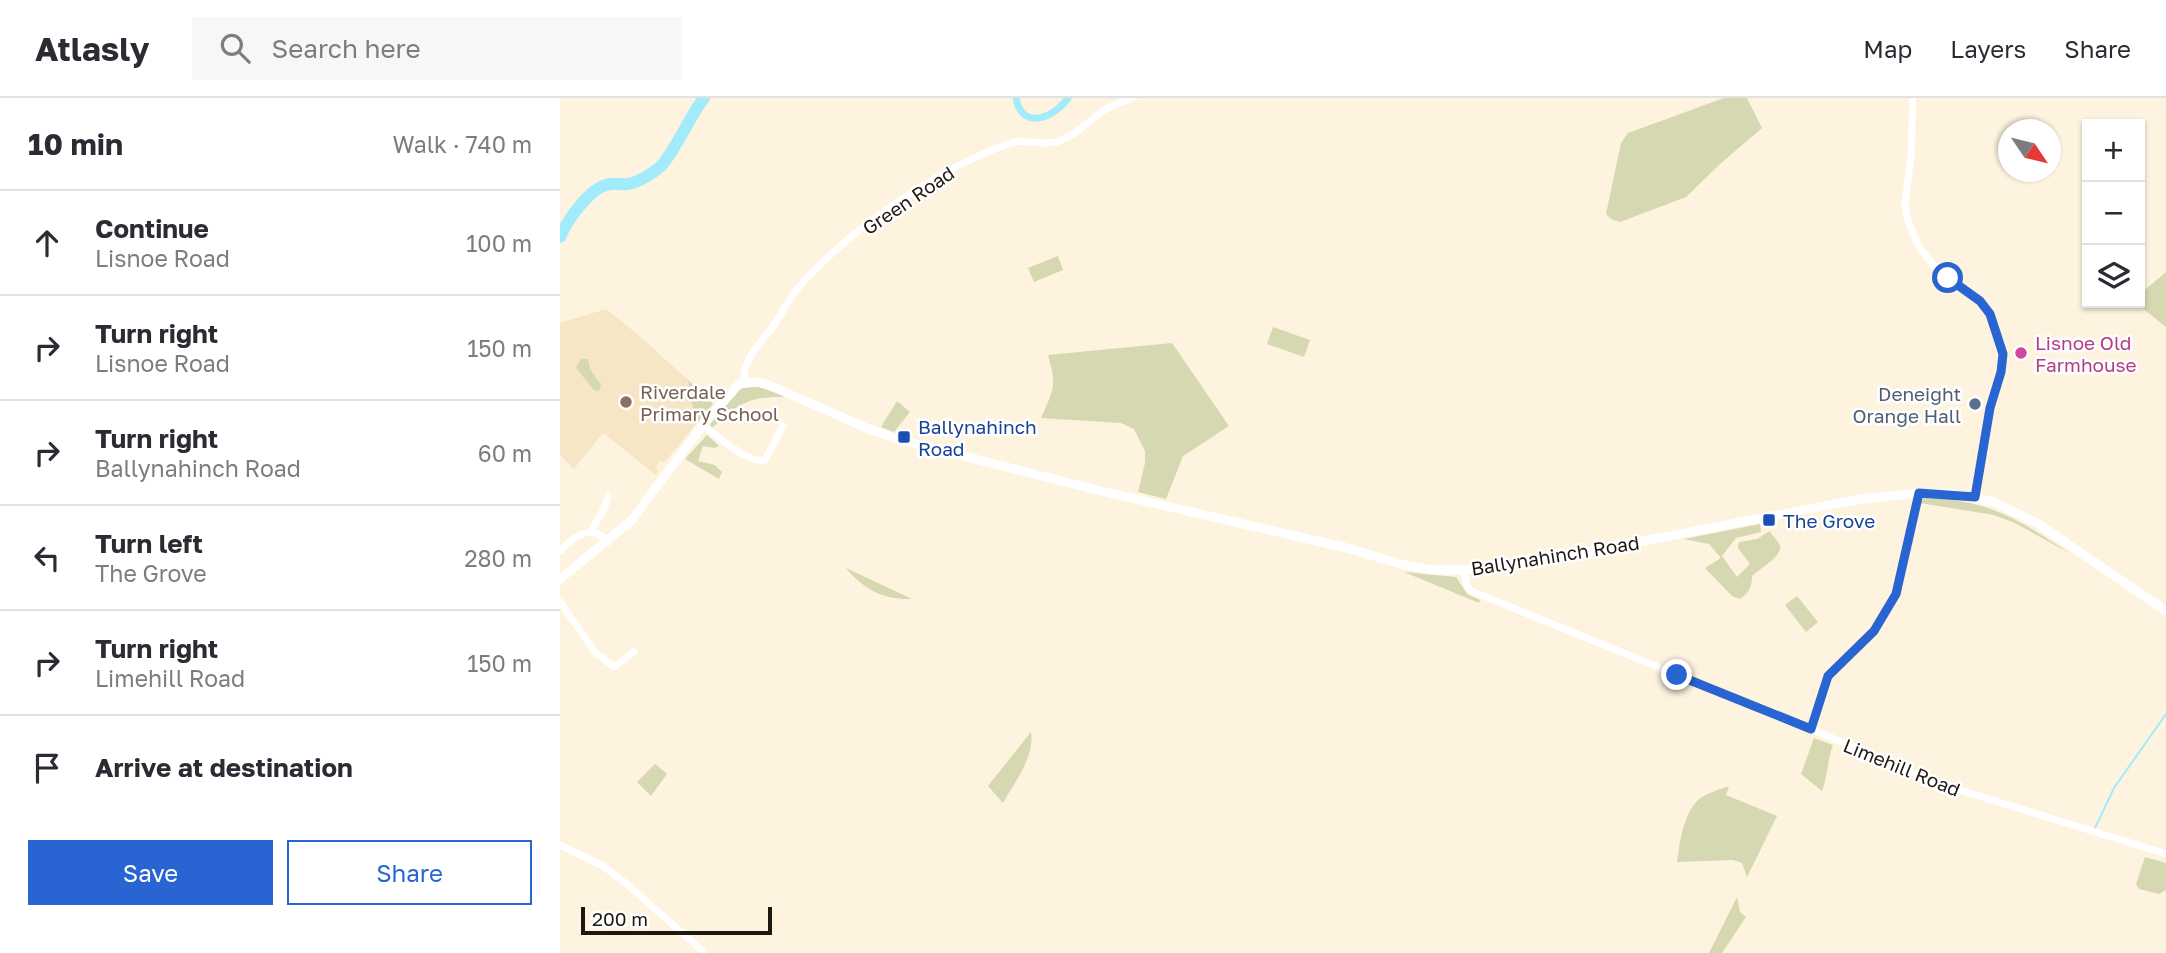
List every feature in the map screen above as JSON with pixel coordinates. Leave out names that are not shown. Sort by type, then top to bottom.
[{"type":"street","name":"Green Road","points":[[744,383],[745,364],[796,290],[838,248],[874,220],[957,166],[1012,142],[1025,140],[1052,144],[1064,139],[1108,108],[1133,98]]},
{"type":"street","points":[[1913,98],[1911,156],[1905,203],[1907,218],[1919,245],[1933,265],[1980,301],[1990,314],[2003,354],[2001,372],[1990,408],[1975,497]]},
{"type":"street","name":"Ballynahinch Road","points":[[744,383],[757,382],[779,388],[877,432],[906,442],[1433,570],[1524,564],[1815,507],[1919,493],[1975,497],[1994,502],[2037,523],[2166,611]]},
{"type":"street","points":[[560,579],[608,542],[639,513],[703,425],[734,387],[744,383]]},
{"type":"street","points":[[703,425],[735,449],[760,462],[765,460],[781,429],[771,429]]},
{"type":"street","points":[[1811,729],[1828,676],[1874,631],[1896,594],[1919,493]]},
{"type":"street","points":[[591,531],[606,507],[608,496]]},
{"type":"street","points":[[560,551],[575,536],[591,531],[600,534],[608,542]]},
{"type":"street","name":"Limehill Road","points":[[1464,570],[1467,586],[1471,591],[1934,782],[2166,855]]},
{"type":"street","points":[[560,603],[602,659],[614,667],[634,652]]},
{"type":"street","points":[[560,845],[603,866],[705,953]]},
{"type":"shaded area","name":"Riverdale Primary School","points":[[606,309],[688,380],[696,424],[665,462],[660,461],[656,467],[656,475],[603,433],[574,469],[560,455],[560,323]]},
{"type":"green space","points":[[1724,98],[1747,98],[1762,128],[1686,197],[1620,222],[1611,219],[1606,214],[1621,143],[1628,133]]},
{"type":"green space","points":[[1058,256],[1063,270],[1034,282],[1028,268]]},
{"type":"green space","points":[[2166,272],[2166,327],[2142,308],[2145,308],[2145,290]]},
{"type":"green space","points":[[1273,327],[1310,340],[1304,357],[1267,344]]},
{"type":"green space","points":[[1172,343],[1229,426],[1183,456],[1166,499],[1138,492],[1145,451],[1134,429],[1121,423],[1041,418],[1053,387],[1048,355]]},
{"type":"green space","points":[[581,359],[588,359],[590,369],[601,385],[599,391],[594,390],[576,368]]},
{"type":"green space","points":[[688,380],[713,404],[696,424]]},
{"type":"green space","points":[[745,387],[759,387],[786,397],[763,398],[746,403],[730,412],[713,427],[710,426],[735,391]]},
{"type":"green space","points":[[897,401],[910,412],[894,432],[881,427]]},
{"type":"green space","points":[[707,435],[719,446],[703,446],[698,461],[715,465],[722,472],[719,479],[685,459]]},
{"type":"green space","points":[[1924,498],[1966,502],[2001,513],[2069,553],[2015,523],[1994,515],[1920,503]]},
{"type":"green space","points":[[1760,524],[1761,532],[1736,538],[1722,556],[1737,577],[1750,564],[1738,548],[1739,542],[1757,539],[1770,531],[1780,546],[1777,554],[1752,576],[1749,589],[1740,599],[1732,596],[1705,568],[1721,558],[1709,544],[1684,539]]},
{"type":"green space","points":[[846,568],[912,599],[892,598],[875,592]]},
{"type":"green space","points":[[1404,572],[1456,577],[1467,594],[1480,600],[1479,603]]},
{"type":"green space","points":[[1797,596],[1818,622],[1806,632],[1785,605]]},
{"type":"green space","points":[[1031,732],[1027,760],[1003,803],[988,786]]},
{"type":"green space","points":[[1814,738],[1833,745],[1822,791],[1801,774]]},
{"type":"green space","points":[[655,764],[667,774],[651,796],[637,782]]},
{"type":"green space","points":[[1729,786],[1726,795],[1777,816],[1747,877],[1742,863],[1733,860],[1677,862],[1683,829],[1693,806],[1705,795]]},
{"type":"green space","points":[[2145,857],[2166,863],[2166,890],[2159,894],[2139,889],[2136,884]]},
{"type":"green space","points":[[1737,897],[1740,912],[1746,917],[1722,953],[1709,953]]},
{"type":"waterway","points":[[560,237],[574,213],[602,186],[635,182],[660,167],[704,98]]},
{"type":"waterway","points":[[1016,98],[1019,108],[1031,118],[1039,118],[1055,111],[1068,98]]},
{"type":"waterway","points":[[2095,828],[2114,788],[2166,714]]},
{"type":"place","name":"Lisnoe Old Farmhouse","points":[[2021,353]]},
{"type":"place","name":"Riverdale Primary School","points":[[626,402]]},
{"type":"place","name":"Deneight Orange Hall","points":[[1975,404]]},
{"type":"place","name":"Ballynahinch Road","points":[[904,437]]},
{"type":"place","name":"The Grove","points":[[1769,520]]},
{"type":"route","points":[[1677,675],[1811,729],[1824,682],[1879,625],[1896,594],[1919,493],[1975,497],[1990,408],[2001,372],[2003,354],[1990,314],[1980,301],[1948,278]]}]
